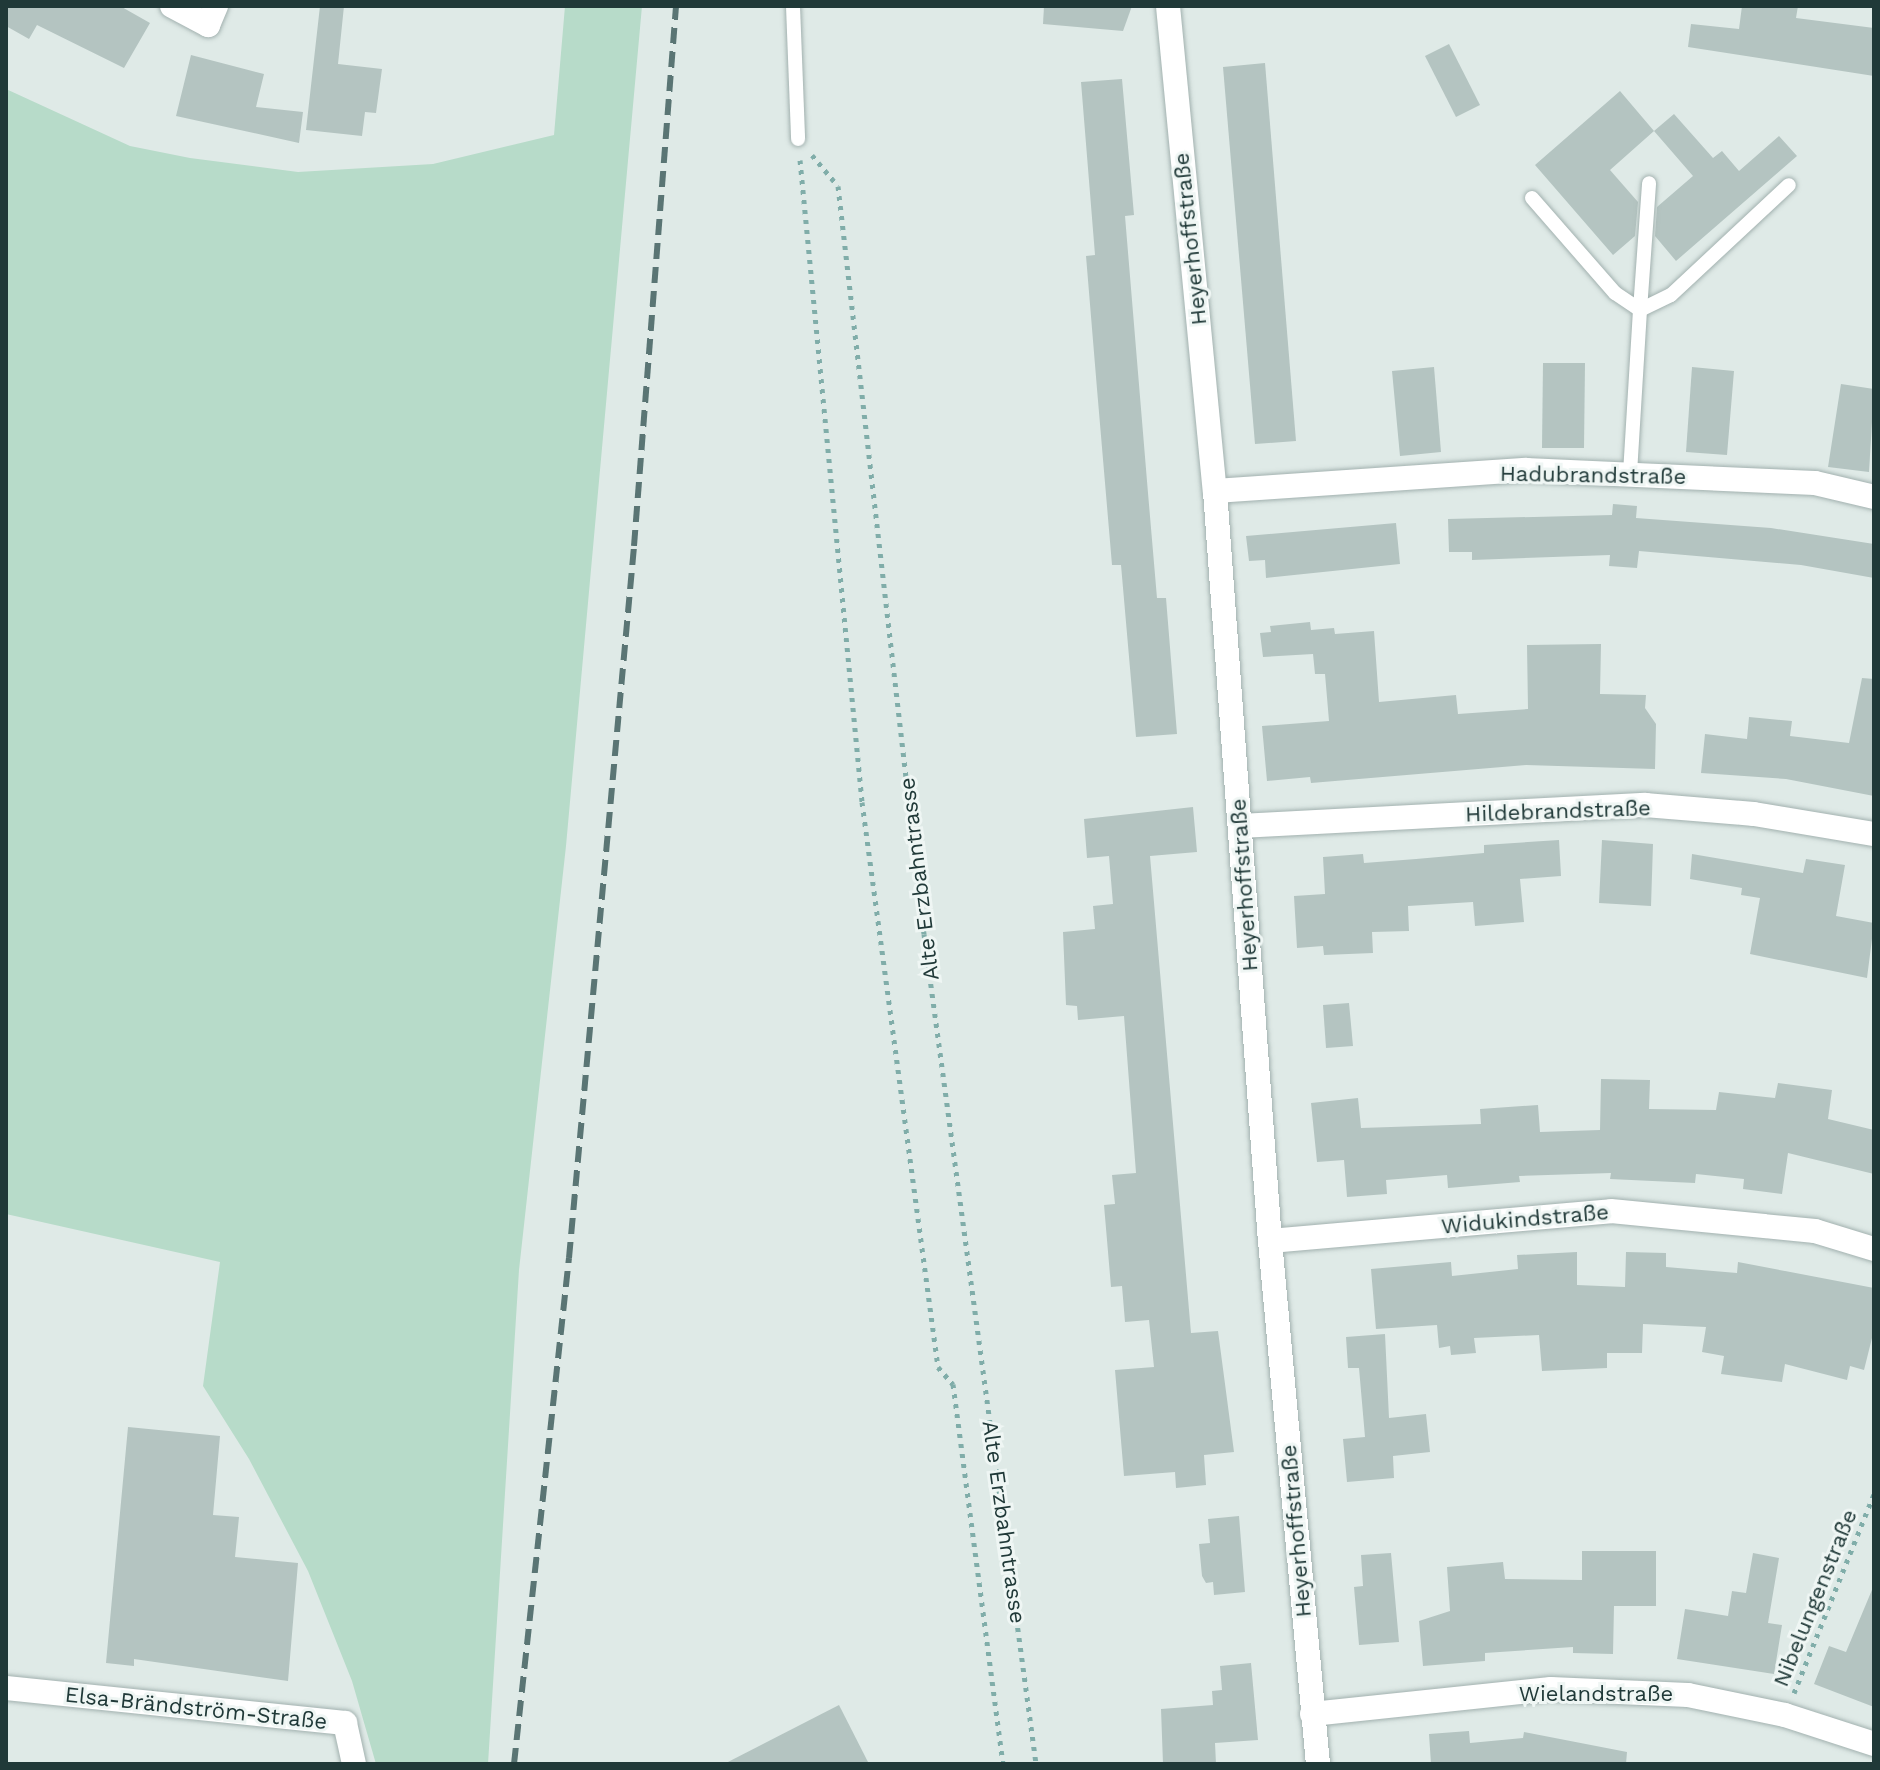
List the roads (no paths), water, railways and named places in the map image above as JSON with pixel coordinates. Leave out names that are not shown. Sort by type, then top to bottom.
[{"type":"street","points":[[172,6],[208,25],[216,6]]},
{"type":"street","name":"Heyerhoffstraße","points":[[1168,6],[1215,491],[1270,1241],[1318,1764]]},
{"type":"street","name":"Hadubrandstraße","points":[[1215,491],[1526,470],[1815,483],[1874,497]]},
{"type":"street","name":"Hildebrandstraße","points":[[1240,826],[1645,805],[1754,814],[1874,834]]},
{"type":"street","name":"Widukindstraße","points":[[1270,1241],[1611,1211],[1815,1231],[1874,1249]]},
{"type":"street","name":"Elsa-Brändström-Straße","points":[[6,1688],[345,1723],[354,1764]]},
{"type":"street","name":"Wielandstraße","points":[[1312,1714],[1551,1689],[1688,1695],[1785,1715],[1874,1744]]},
{"type":"lane","points":[[793,6],[798,139]]},
{"type":"lane","points":[[1630,475],[1649,183]]},
{"type":"lane","points":[[1640,310],[1671,295],[1789,185]]},
{"type":"lane","points":[[1532,198],[1615,293],[1640,310]]},
{"type":"railway","points":[[514,1764],[569,1258],[634,546],[676,6]]}]
